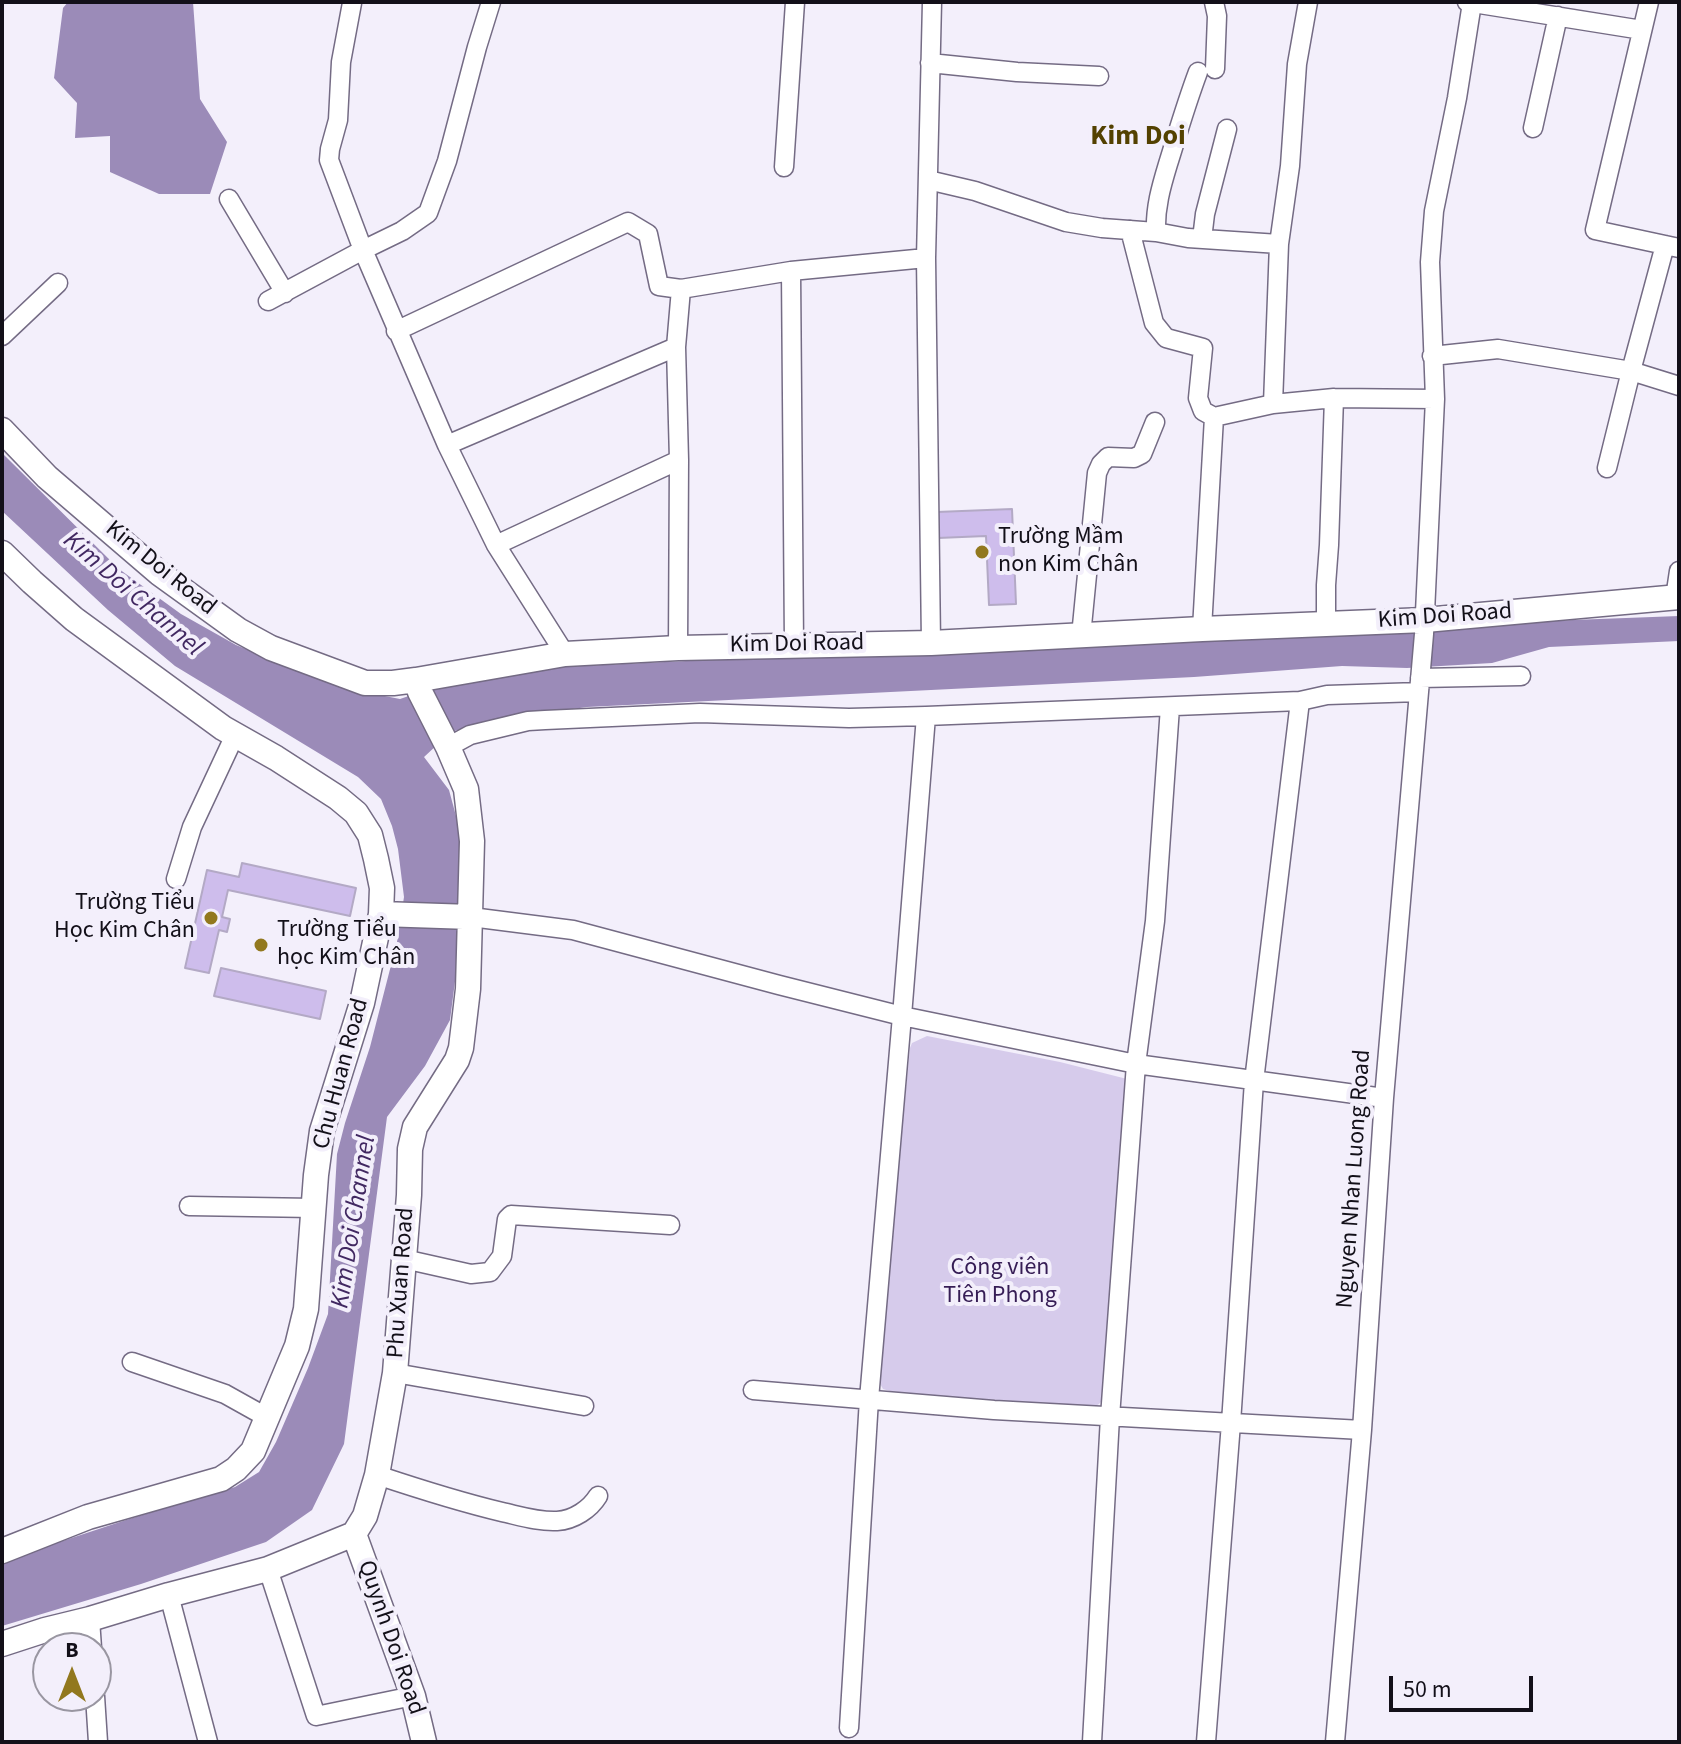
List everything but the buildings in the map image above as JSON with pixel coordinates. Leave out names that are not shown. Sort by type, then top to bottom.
[{"type":"street","points":[[229,199],[276,297],[402,231],[428,213],[447,161],[491,2]]},
{"type":"street","points":[[784,167],[795,2]]},
{"type":"street","points":[[931,643],[926,258],[932,2]]},
{"type":"street","points":[[1156,232],[1159,191],[1180,118],[1206,71],[1217,16],[1214,2]]},
{"type":"street","points":[[1273,404],[1279,244],[1290,166],[1297,64],[1308,2]]},
{"type":"street","points":[[1469,2],[1642,30]]},
{"type":"street","name":"Nguyen Nhan Luong Road","points":[[1335,1742],[1362,1430],[1384,1098],[1421,677],[1435,399],[1430,262],[1434,211],[1457,98],[1469,2]]},
{"type":"street","points":[[1607,468],[1631,371],[1672,247],[1595,230],[1649,2]]},
{"type":"street","points":[[352,3],[341,62],[338,120],[329,160],[396,331],[447,445],[496,545],[565,654]]},
{"type":"street","points":[[1533,128],[1558,16]]},
{"type":"street","points":[[930,63],[1099,76]]},
{"type":"street","points":[[1202,239],[1205,214],[1227,129]]},
{"type":"street","points":[[928,180],[975,191],[1066,222],[1202,239],[1279,244]]},
{"type":"street","points":[[396,331],[628,222],[648,234],[659,286],[681,289],[791,271],[926,258]]},
{"type":"street","points":[[1130,230],[1154,323],[1166,338],[1203,348],[1198,398],[1203,411],[1214,417],[1273,404],[1334,398],[1435,399]]},
{"type":"street","points":[[791,271],[794,645]]},
{"type":"street","points":[[2,336],[58,283]]},
{"type":"street","points":[[678,648],[676,347],[681,289]]},
{"type":"street","points":[[447,445],[676,347]]},
{"type":"street","points":[[1432,356],[1498,349],[1631,371],[1679,386]]},
{"type":"street","points":[[1326,624],[1334,398]]},
{"type":"street","points":[[1202,629],[1214,417]]},
{"type":"street","points":[[1081,636],[1097,473],[1108,457],[1134,458],[1142,454],[1155,422]]},
{"type":"street","name":"Kim Doi Road","points":[[2,430],[47,477],[159,573],[238,630],[271,648],[365,683],[418,686],[565,654],[678,648],[931,643],[1326,624],[1424,627],[1677,598]]},
{"type":"street","points":[[496,545],[679,460]]},
{"type":"street","name":"Chu Huan Road","points":[[2,553],[74,619],[223,728],[317,783],[356,813],[370,835],[382,888],[381,914],[362,1003],[322,1131],[306,1309],[297,1346],[253,1451],[221,1479],[88,1517],[2,1551]]},
{"type":"street","points":[[1677,598],[1679,571]]},
{"type":"street","points":[[448,747],[470,735],[536,721],[700,713],[849,718],[1170,707],[1300,701],[1421,677],[1521,676]]},
{"type":"street","name":"Phu Xuan Road","points":[[354,1534],[365,1516],[377,1475],[395,1373],[410,1149],[415,1127],[451,1071],[461,1048],[468,989],[472,841],[466,789],[418,686]]},
{"type":"street","points":[[1206,1742],[1254,1081],[1300,701]]},
{"type":"street","points":[[1092,1742],[1110,1417],[1136,1064],[1155,921],[1170,707]]},
{"type":"street","points":[[849,1728],[869,1399],[926,716]]},
{"type":"street","points":[[176,879],[192,827],[235,735]]},
{"type":"street","points":[[381,914],[471,917],[573,930],[902,1016],[1136,1064],[1384,1098]]},
{"type":"street","points":[[189,1206],[314,1208]]},
{"type":"street","points":[[404,1259],[471,1274],[490,1272],[502,1256],[507,1219],[511,1215],[670,1225]]},
{"type":"street","points":[[132,1362],[225,1394],[268,1418]]},
{"type":"street","points":[[395,1373],[584,1406]]},
{"type":"street","points":[[753,1390],[994,1410],[1362,1430]]},
{"type":"street","points":[[377,1475],[453,1500],[527,1518],[558,1521],[574,1517],[593,1504],[598,1496]]},
{"type":"street","points":[[2,1644],[268,1569],[354,1534]]},
{"type":"street","name":"Quynh Doi Road","points":[[354,1534],[413,1696],[424,1742]]},
{"type":"street","points":[[268,1569],[316,1716],[413,1696]]},
{"type":"street","points":[[169,1595],[208,1742]]},
{"type":"street","points":[[90,1619],[91,1632]]},
{"type":"street","points":[[96,1712],[98,1742]]},
{"type":"green space","name":"Công viên Tiên Phong","points":[[927,1036],[1060,1062],[1127,1079],[1105,1395],[1096,1406],[1087,1408],[903,1395],[883,1389],[878,1380],[910,1048],[912,1043]]},
{"type":"water","points":[[68,2],[193,2],[200,99],[227,142],[210,194],[159,194],[110,172],[110,136],[75,138],[77,103],[54,78],[63,8]]},
{"type":"water","name":"Kim Doi Channel","points":[[2,453],[119,569],[181,614],[236,645],[339,687],[400,699],[441,685],[560,667],[1440,625],[1679,616],[1679,641],[1549,647],[1492,663],[1407,668],[1342,666],[1194,677],[587,707],[494,720],[451,732],[424,757],[449,790],[463,842],[460,943],[450,1020],[425,1066],[387,1117],[344,1444],[312,1510],[266,1542],[2,1626],[2,1561],[235,1487],[259,1472],[276,1442],[328,1314],[337,1154],[370,1047],[397,942],[404,897],[398,849],[381,799],[358,777],[175,666],[108,610],[2,511]]},
{"type":"place","name":"Trường Mầm non Kim Chân","points":[[982,552]]},
{"type":"place","name":"Trường Tiểu Học Kim Chân","points":[[211,918]]},
{"type":"place","name":"Trường Tiểu học Kim Chân","points":[[261,945]]},
{"type":"district","name":"Kim Doi","points":[[1138,138]]}]
